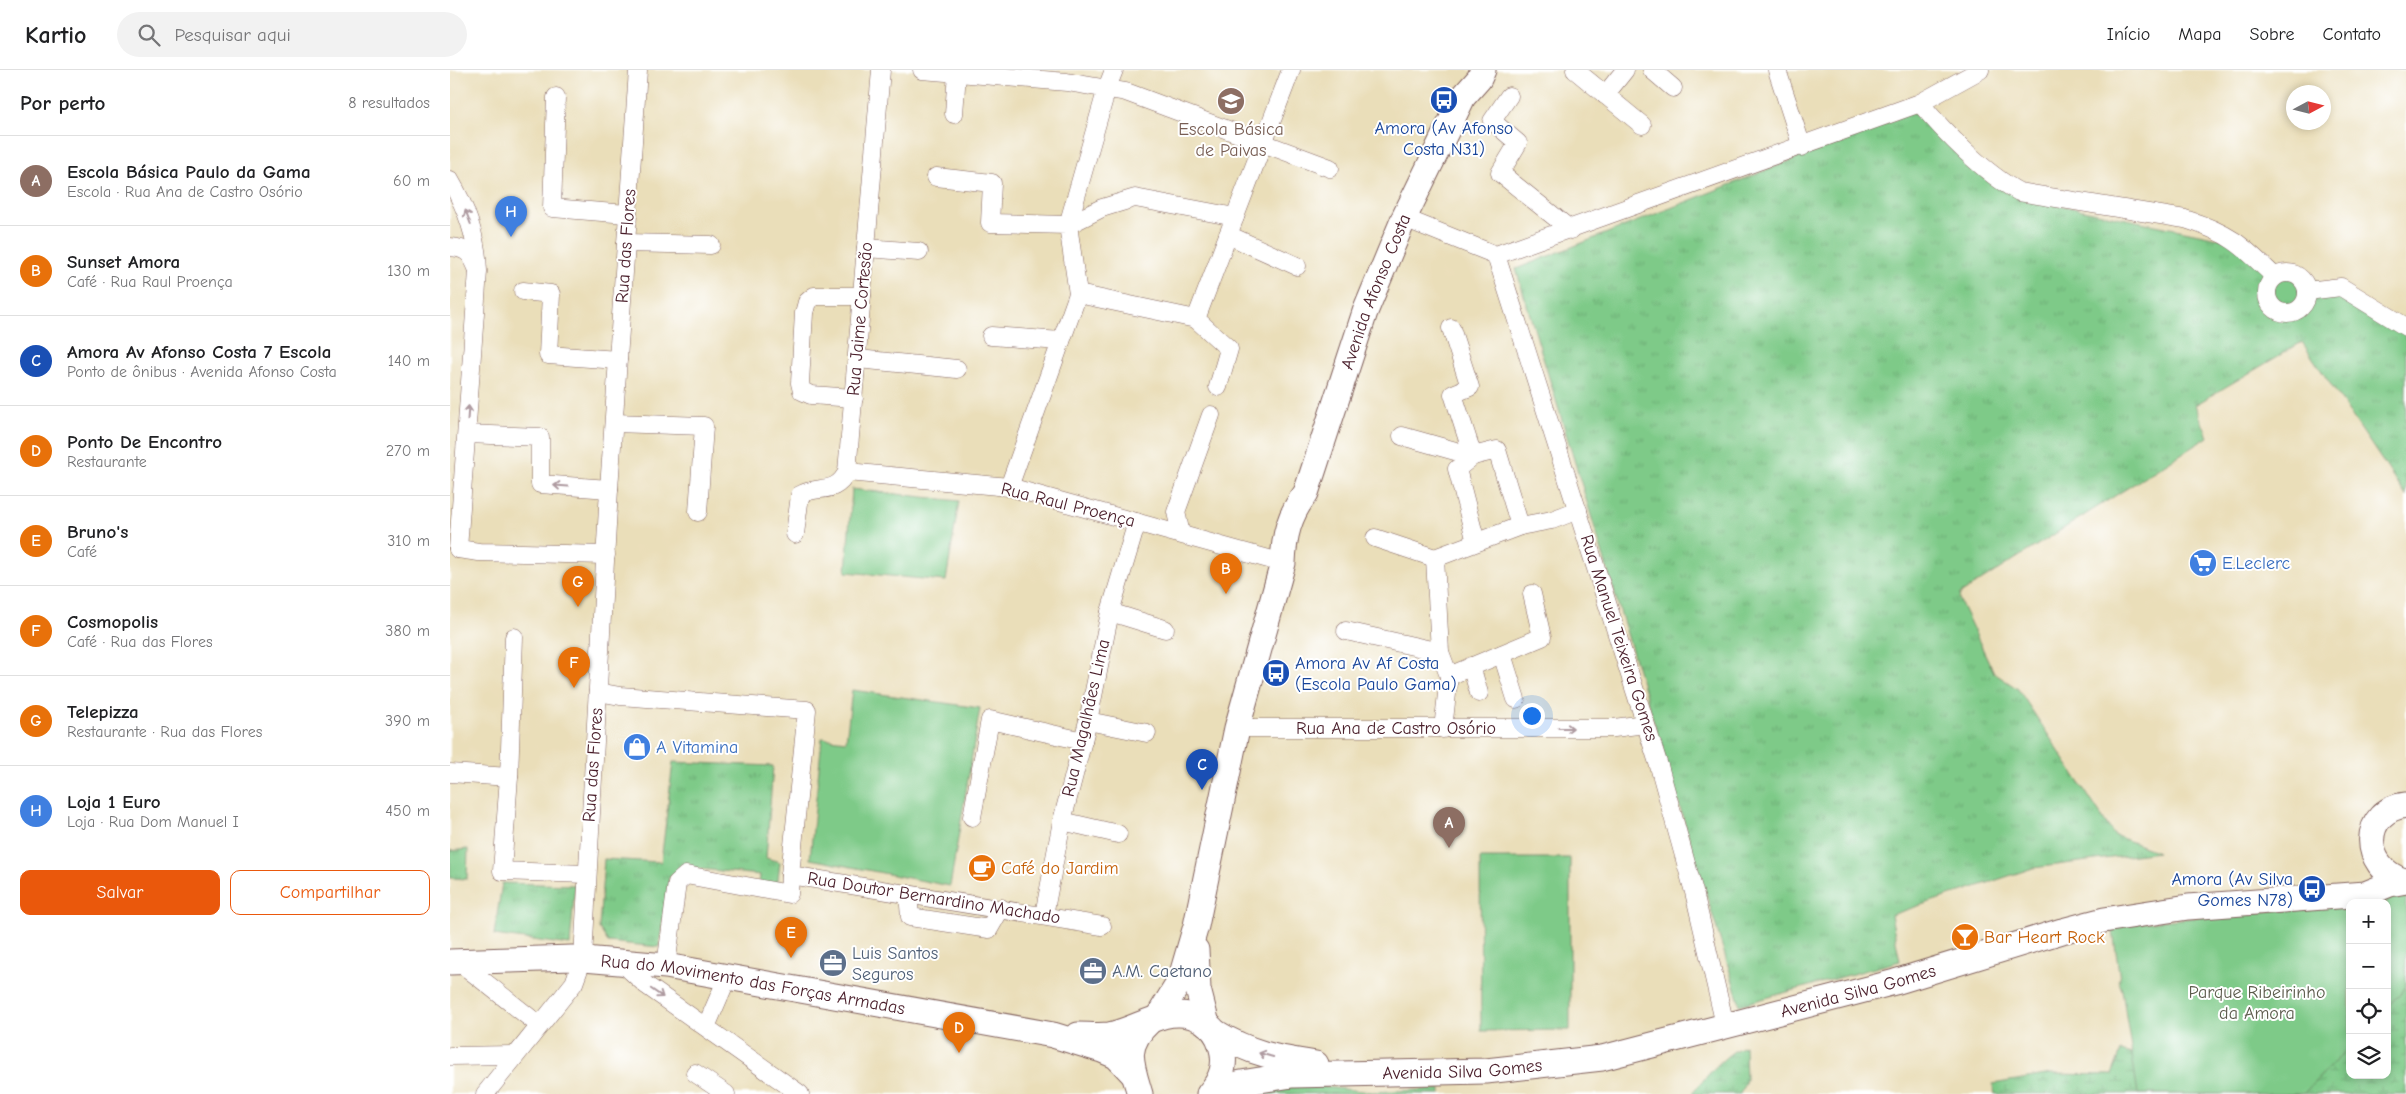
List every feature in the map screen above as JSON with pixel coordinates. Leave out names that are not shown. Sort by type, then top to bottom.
[{"type":"street","name":"Rua das Flores","points":[[485,1094],[514,1055],[574,983],[583,958],[586,874],[609,489],[638,70]]},
{"type":"street","name":"Rua Jaime Cortesão","points":[[848,472],[881,70]]},
{"type":"street","points":[[922,70],[1107,88],[1126,92],[1330,168]]},
{"type":"street","points":[[1009,487],[1078,294],[1068,225],[1107,88],[1114,70]]},
{"type":"street","points":[[1196,319],[1291,70]]},
{"type":"street","name":"Avenida Afonso Costa","points":[[1196,926],[1237,728],[1283,563],[1284,539],[1288,526],[1294,509],[1306,494],[1365,312],[1404,218],[1463,97],[1468,70]]},
{"type":"street","name":"Avenida Afonso Costa","points":[[1463,97],[1479,79],[1483,70]]},
{"type":"street","points":[[1575,70],[1642,125]]},
{"type":"street","points":[[1605,95],[1625,70]]},
{"type":"street","points":[[1652,70],[1673,88]]},
{"type":"street","points":[[1778,70],[1802,146]]},
{"type":"street","points":[[1404,218],[1496,255],[1571,230],[1920,103],[1980,70]]},
{"type":"street","points":[[954,114],[958,73]]},
{"type":"street","points":[[1509,96],[1492,121],[1518,143],[1500,173],[1571,230]]},
{"type":"street","points":[[556,97],[552,208],[627,214]]},
{"type":"street","points":[[1920,103],[1941,128],[2006,184],[2019,192],[2185,220],[2210,227],[2228,235],[2275,276]]},
{"type":"street","points":[[936,177],[992,183],[990,222],[1068,225],[1102,208],[1135,198],[1235,217]]},
{"type":"street","points":[[450,180],[462,201],[475,234],[478,271],[467,434],[454,551],[606,555]]},
{"type":"street","points":[[1228,235],[1298,266]]},
{"type":"street","points":[[626,243],[711,245]]},
{"type":"street","points":[[450,247],[462,248],[469,252],[478,271]]},
{"type":"street","points":[[866,248],[919,252]]},
{"type":"street","name":"Rua Manuel Teixeira Gomes","points":[[1496,255],[1645,724],[1694,892],[1725,1025]]},
{"type":"street","points":[[2281,273],[2295,274],[2305,284],[2307,297],[2300,309],[2286,313],[2280,312],[2269,302],[2267,295],[2270,282],[2275,276],[2281,273]]},
{"type":"street","points":[[2307,290],[2341,287],[2406,327]]},
{"type":"street","points":[[523,291],[551,294],[548,356],[618,360]]},
{"type":"street","points":[[1078,294],[1196,319],[1229,349],[1218,387]]},
{"type":"street","points":[[854,398],[811,395],[802,391],[800,383],[804,313],[807,302],[814,296],[862,296]]},
{"type":"street","points":[[1451,328],[1470,387],[1453,394],[1472,456]]},
{"type":"street","points":[[991,336],[1061,341]]},
{"type":"street","points":[[858,359],[957,368]]},
{"type":"street","points":[[1181,534],[1176,512],[1211,415]]},
{"type":"street","points":[[614,423],[704,426],[698,512]]},
{"type":"street","points":[[467,434],[540,436],[540,484],[609,489]]},
{"type":"street","points":[[1402,436],[1472,456]]},
{"type":"street","points":[[1476,542],[1457,469],[1472,456],[1498,450],[1520,526]]},
{"type":"street","points":[[795,534],[800,495],[808,490],[834,487],[843,480],[848,472]]},
{"type":"street","name":"Rua Raul Proença","points":[[848,472],[1009,487],[1283,563]]},
{"type":"street","points":[[1375,538],[1435,558],[1520,526],[1552,520],[1578,510]]},
{"type":"street","name":"Rua Magalhães Lima","points":[[1044,915],[1062,821],[1088,721],[1110,612],[1137,522]]},
{"type":"street","points":[[1435,558],[1440,652],[1448,676],[1443,729]]},
{"type":"street","points":[[1448,676],[1542,637],[1532,594]]},
{"type":"street","points":[[1110,612],[1165,629]]},
{"type":"street","points":[[1346,630],[1440,652]]},
{"type":"street","points":[[514,637],[509,777],[502,871],[586,874]]},
{"type":"street","points":[[1502,654],[1516,699]]},
{"type":"street","points":[[1471,666],[1479,693]]},
{"type":"street","name":"Rua Doutor Bernardino Machado","points":[[598,692],[620,696],[808,710],[790,875],[1102,926]]},
{"type":"street","points":[[972,817],[990,720],[1083,741]]},
{"type":"street","points":[[1088,721],[1147,734]]},
{"type":"street","name":"Rua Ana de Castro Osório","points":[[1237,728],[1614,728],[1645,724]]},
{"type":"street","points":[[450,773],[509,777]]},
{"type":"street","points":[[2405,881],[2392,877],[2381,869],[2374,858],[2371,847],[2373,832],[2380,818],[2392,809],[2406,805]]},
{"type":"street","points":[[1062,821],[1118,834]]},
{"type":"street","points":[[2348,896],[2358,887],[2374,858]]},
{"type":"street","points":[[666,966],[677,883],[686,875],[789,894],[790,875]]},
{"type":"street","name":"Avenida Silva Gomes","points":[[1366,1072],[1486,1071],[1611,1056],[1895,982],[2104,920],[2188,907],[2365,894],[2390,884],[2405,881]]},
{"type":"street","points":[[1139,1086],[1130,1055],[1136,1036],[1154,1019],[1180,981],[1196,926]]},
{"type":"street","points":[[1196,926],[1196,972],[1202,1007],[1211,1028],[1220,1042],[1224,1064],[1217,1085],[1210,1094]]},
{"type":"street","name":"Rua do Movimento das Forças Armadas","points":[[454,962],[583,958],[666,966],[1053,1035]]},
{"type":"street","points":[[620,961],[646,985],[800,1094]]},
{"type":"street","points":[[454,962],[539,1025]]},
{"type":"street","points":[[706,1028],[728,976]]},
{"type":"street","points":[[1053,1035],[1108,1035],[1154,1019],[1177,1013],[1187,1014],[1238,1047],[1269,1057],[1366,1072]]},
{"type":"street","points":[[1053,1035],[1116,1056],[1139,1086]]},
{"type":"street","points":[[450,1056],[514,1055]]},
{"type":"street","points":[[1210,1094],[1241,1083],[1292,1075],[1366,1072]]},
{"type":"street","points":[[695,1073],[726,1094]]},
{"type":"green space","points":[[1914,112],[2020,197],[2252,245],[2406,330],[2406,496],[2302,342],[2195,405],[2208,437],[1960,594],[1959,599],[1994,673],[2018,689],[2114,835],[2158,852],[2033,868],[1891,915],[1900,961],[1740,1005],[1516,269]]},
{"type":"green space","points":[[852,489],[959,501],[946,581],[846,572]]},
{"type":"green space","points":[[852,690],[980,708],[950,886],[810,859],[822,738],[846,741]]},
{"type":"green space","points":[[673,762],[773,766],[766,858],[780,862],[777,887],[759,886],[760,875],[682,867],[669,878],[659,947],[608,942],[599,928],[604,859],[661,862]]},
{"type":"green space","points":[[468,849],[467,879],[450,878],[450,851]]},
{"type":"green space","points":[[1480,858],[1570,858],[1570,1030],[1481,1031]]},
{"type":"green space","points":[[502,883],[575,885],[570,945],[494,935]]},
{"type":"green space","points":[[2406,888],[2406,987],[2391,1003],[2391,899],[2370,899]]},
{"type":"green space","name":"Parque Ribeirinho da Amora","points":[[2346,904],[2346,1050],[2303,1094],[2138,1094],[2122,990],[2118,979],[2120,979],[2112,925]]},
{"type":"green space","points":[[2406,976],[2406,1094],[2287,1094],[2346,1040],[2346,1079],[2391,1079],[2391,992]]},
{"type":"green space","points":[[1745,1046],[1746,1080],[1740,1094],[1692,1094],[1724,1059]]},
{"type":"green space","points":[[2121,1051],[2204,1075],[2221,1094],[1995,1094],[1993,1084],[2051,1074],[2112,1075]]},
{"type":"green space","points":[[1296,1084],[1372,1092],[1441,1089],[1441,1094],[1246,1094]]},
{"type":"place","name":"Amora (Av Afonso Costa N31)","points":[[1444,100]]},
{"type":"place","name":"Escola Básica de Paivas","points":[[1231,101]]},
{"type":"place","name":"Loja 1 Euro","points":[[511,237]]},
{"type":"place","name":"E.Leclerc","points":[[2203,563]]},
{"type":"place","name":"Sunset Amora","points":[[1226,594]]},
{"type":"place","name":"Telepizza","points":[[578,607]]},
{"type":"place","name":"Amora Av Af Costa (Escola Paulo Gama)","points":[[1276,673]]},
{"type":"place","name":"Cosmopolis","points":[[574,688]]},
{"type":"place","name":"A Vitamina","points":[[637,747]]},
{"type":"place","name":"Amora Av Afonso Costa 7 Escola","points":[[1202,790]]},
{"type":"place","name":"Escola Básica Paulo da Gama","points":[[1449,848]]},
{"type":"place","name":"Café do Jardim","points":[[982,868]]},
{"type":"place","name":"Amora (Av Silva Gomes N78)","points":[[2312,889]]},
{"type":"place","name":"Bar Heart Rock","points":[[1965,937]]},
{"type":"place","name":"Bruno's","points":[[791,958]]},
{"type":"place","name":"Luis Santos Seguros","points":[[833,963]]},
{"type":"place","name":"A.M. Caetano","points":[[1093,971]]},
{"type":"place","name":"Ponto De Encontro","points":[[959,1053]]}]
